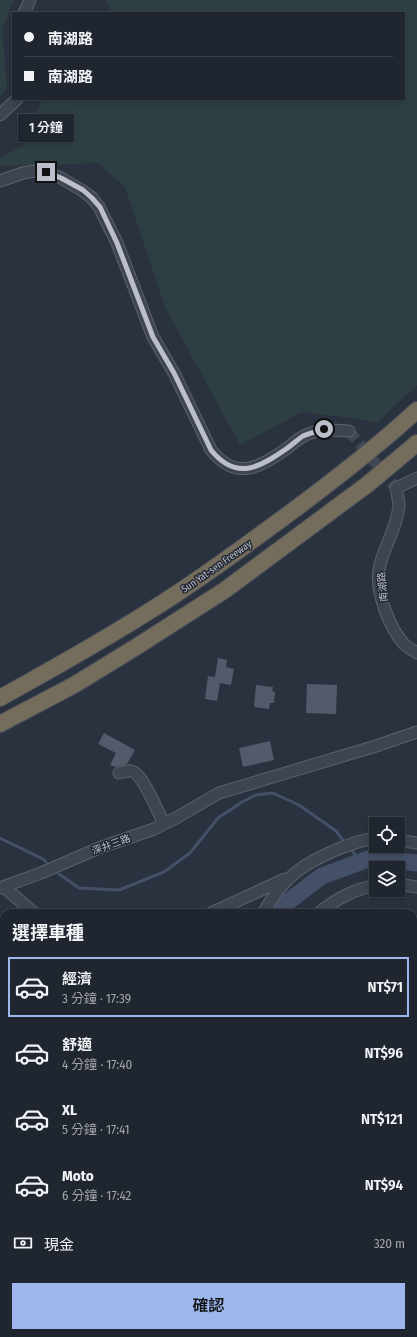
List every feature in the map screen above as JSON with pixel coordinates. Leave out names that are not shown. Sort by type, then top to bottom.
[{"type":"highway","name":"Sun Yat-sen Freeway","points":[[0,698],[78,655],[212,570],[322,489],[396,430],[417,410]]},
{"type":"highway","points":[[0,724],[80,681],[225,590],[368,484],[417,443]]},
{"type":"street","points":[[24,12],[30,0]]},
{"type":"street","points":[[0,115],[16,100]]},
{"type":"street","points":[[0,181],[23,173],[46,172],[83,190],[100,207],[117,243],[153,337],[174,373],[211,450],[218,458],[233,467],[247,469],[259,466],[304,436],[324,429],[349,431]]},
{"type":"street","name":"南湖路","points":[[417,478],[396,488],[399,506],[392,533],[382,556],[378,572],[380,590],[385,610],[392,628],[405,645],[417,653]]},
{"type":"street","name":"深井三路","points":[[2,888],[41,874],[99,848],[164,824],[219,793],[376,746],[417,732]]},
{"type":"street","points":[[119,773],[128,771],[134,772],[142,781],[164,824]]},
{"type":"street","points":[[221,909],[288,878],[326,854],[361,840],[369,839]]},
{"type":"street","points":[[405,841],[417,843]]},
{"type":"street","points":[[266,909],[271,900],[288,878]]},
{"type":"street","points":[[405,885],[417,887]]},
{"type":"street","points":[[325,909],[349,894],[369,887]]},
{"type":"street","points":[[2,888],[29,909]]},
{"type":"shaded area","points":[[0,0],[14,0],[2,29],[7,88],[0,96]]},
{"type":"shaded area","points":[[106,0],[417,0],[417,385],[377,423],[360,419],[302,412],[240,445],[165,307],[125,187],[98,163],[0,166],[0,158],[23,145],[42,100],[405,100],[405,12],[112,12]]},
{"type":"building","points":[[218,658],[227,660],[226,667],[234,669],[231,685],[220,683],[217,701],[205,699],[208,676],[215,677]]},
{"type":"building","points":[[307,684],[337,685],[336,714],[306,713]]},
{"type":"building","points":[[256,685],[273,687],[272,691],[275,692],[274,703],[270,703],[269,709],[254,707]]},
{"type":"building","points":[[104,733],[135,750],[127,764],[115,767],[110,765],[116,753],[98,744]]},
{"type":"building","points":[[270,741],[274,760],[243,767],[239,748]]},
{"type":"waterway","points":[[59,874],[79,888],[119,890],[164,872],[190,853],[218,818],[242,802],[256,795],[273,793],[299,805],[336,831],[345,843]]},
{"type":"waterway","points":[[0,838],[43,859],[46,862]]},
{"type":"waterway","points":[[349,847],[361,862]]},
{"type":"waterway","points":[[283,909],[285,904],[322,876],[371,858],[417,863]]},
{"type":"tunnel","points":[[349,431],[396,488]]},
{"type":"route","points":[[46,172],[83,190],[100,207],[117,243],[153,337],[188,400],[211,450],[218,458],[233,467],[247,469],[259,466],[304,436],[324,429]]}]
